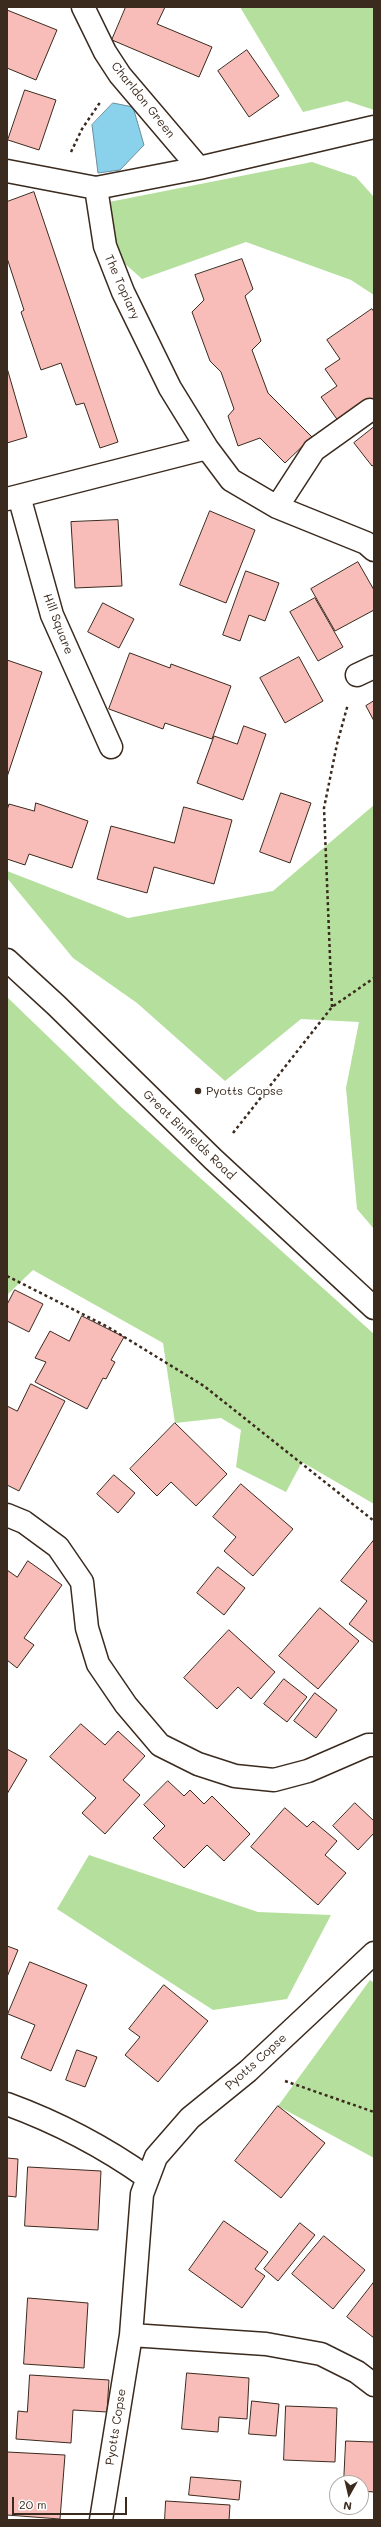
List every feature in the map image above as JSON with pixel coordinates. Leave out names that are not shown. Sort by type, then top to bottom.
[{"type":"street","name":"Charldon Green","points":[[83,7],[105,52],[120,75],[199,168]]},
{"type":"street","points":[[7,171],[96,188],[199,168],[374,127]]},
{"type":"street","name":"The Topiary","points":[[96,188],[104,246],[123,292],[170,388],[207,448],[231,480],[277,507],[366,543],[374,550]]},
{"type":"street","points":[[277,507],[314,450],[370,410]]},
{"type":"street","points":[[13,497],[207,448]]},
{"type":"street","name":"Hill Square","points":[[13,497],[52,616],[111,747]]},
{"type":"street","name":"Great Binfields Road","points":[[7,960],[57,1006],[213,1159],[374,1308]]},
{"type":"street","points":[[7,1516],[24,1522],[58,1547],[82,1582],[87,1628],[98,1664],[126,1705],[160,1745],[198,1764],[235,1776],[274,1780],[308,1771],[368,1746],[374,1745]]},
{"type":"street","name":"Pyotts Copse","points":[[101,2520],[131,2335],[142,2194],[156,2157],[190,2118],[248,2071],[374,1953]]},
{"type":"street","points":[[7,2104],[41,2116],[106,2149],[148,2178]]},
{"type":"street","points":[[131,2335],[266,2344],[321,2354],[357,2372],[374,2385]]},
{"type":"path","points":[[56,181],[82,129],[120,75]]},
{"type":"path","points":[[332,1007],[324,808],[337,744],[366,671]]},
{"type":"path","points":[[213,1159],[332,1007],[374,978]]},
{"type":"path","points":[[7,1276],[108,1327],[204,1386],[374,1521]]},
{"type":"path","points":[[248,2071],[298,2084],[374,2112]]},
{"type":"green space","points":[[240,7],[374,7],[374,110],[347,101],[303,112]]},
{"type":"green space","points":[[312,162],[356,177],[374,197],[374,295],[351,280],[246,242],[142,279],[105,246],[109,202]]},
{"type":"green space","points":[[374,805],[374,1229],[357,1209],[346,1088],[359,1022],[301,1019],[225,1081],[137,1003],[73,958],[7,878],[7,871],[128,918],[273,891]]},
{"type":"green space","points":[[7,997],[120,1106],[374,1334],[374,1504],[302,1462],[286,1492],[236,1467],[241,1430],[221,1418],[175,1423],[163,1343],[33,1270],[7,1295]]},
{"type":"green space","points":[[89,1855],[258,1912],[331,1915],[287,1999],[213,2010],[57,1909]]},
{"type":"green space","points":[[370,1980],[374,1983],[374,2158],[278,2106]]},
{"type":"water","points":[[113,103],[133,107],[144,145],[120,170],[98,173],[92,125]]},
{"type":"building","points":[[126,7],[165,7],[157,24],[212,47],[199,77],[112,40]]},
{"type":"building","points":[[7,10],[57,30],[36,80],[7,68]]},
{"type":"building","points":[[247,50],[279,96],[249,117],[218,71]]},
{"type":"building","points":[[25,90],[56,100],[39,150],[8,140]]},
{"type":"building","points":[[34,192],[118,442],[100,448],[84,403],[76,405],[61,363],[41,370],[21,312],[24,310],[7,258],[7,202]]},
{"type":"building","points":[[242,259],[253,289],[245,296],[261,341],[252,350],[268,393],[312,437],[285,463],[260,438],[238,446],[228,416],[234,409],[221,372],[210,361],[192,312],[204,300],[195,275]]},
{"type":"building","points":[[372,309],[374,312],[374,398],[339,422],[321,397],[337,386],[325,369],[340,359],[327,340]]},
{"type":"building","points":[[7,368],[27,437],[7,443]]},
{"type":"building","points":[[374,427],[374,465],[372,466],[354,443]]},
{"type":"building","points":[[210,511],[255,530],[226,603],[180,585]]},
{"type":"building","points":[[118,520],[122,586],[75,588],[71,522]]},
{"type":"building","points":[[358,562],[374,590],[374,610],[335,631],[311,589]]},
{"type":"building","points":[[246,571],[279,583],[265,621],[249,615],[240,641],[223,635]]},
{"type":"building","points":[[315,598],[343,647],[318,661],[290,612]]},
{"type":"building","points":[[103,603],[134,619],[119,648],[88,632]]},
{"type":"building","points":[[130,653],[170,668],[171,664],[231,686],[212,739],[165,723],[163,729],[109,709]]},
{"type":"building","points":[[299,657],[323,701],[285,723],[260,678]]},
{"type":"building","points":[[7,660],[42,672],[7,777]]},
{"type":"building","points":[[374,701],[374,721],[366,706]]},
{"type":"building","points":[[244,726],[266,734],[243,800],[197,783],[214,736],[237,744]]},
{"type":"building","points":[[281,793],[311,803],[290,863],[260,852]]},
{"type":"building","points":[[36,803],[88,821],[72,868],[29,854],[25,865],[7,859],[7,810],[9,804],[34,811]]},
{"type":"building","points":[[184,807],[232,820],[214,884],[154,867],[147,893],[97,879],[111,826],[174,843]]},
{"type":"building","points":[[15,1290],[43,1304],[29,1332],[7,1321],[7,1305]]},
{"type":"building","points":[[82,1316],[124,1337],[111,1360],[115,1362],[106,1379],[103,1378],[87,1409],[35,1382],[46,1362],[35,1358],[50,1331],[69,1341]]},
{"type":"building","points":[[31,1384],[65,1401],[19,1491],[7,1485],[7,1406],[17,1411]]},
{"type":"building","points":[[175,1423],[227,1474],[196,1506],[171,1482],[157,1496],[130,1469]]},
{"type":"building","points":[[114,1475],[135,1493],[118,1513],[97,1494]]},
{"type":"building","points":[[241,1484],[293,1529],[253,1576],[224,1551],[236,1537],[213,1517]]},
{"type":"building","points":[[374,1540],[374,1643],[349,1624],[367,1601],[341,1581]]},
{"type":"building","points":[[28,1561],[62,1585],[24,1638],[34,1645],[17,1668],[7,1660],[7,1570],[17,1577]]},
{"type":"building","points":[[218,1567],[245,1588],[224,1615],[197,1593]]},
{"type":"building","points":[[320,1608],[359,1641],[318,1689],[279,1656]]},
{"type":"building","points":[[229,1630],[275,1672],[251,1699],[238,1687],[217,1709],[184,1678]]},
{"type":"building","points":[[284,1679],[307,1697],[287,1722],[264,1704]]},
{"type":"building","points":[[315,1693],[337,1710],[316,1738],[294,1721]]},
{"type":"building","points":[[81,1724],[105,1745],[118,1731],[145,1756],[123,1780],[140,1795],[105,1834],[82,1813],[96,1798],[50,1757]]},
{"type":"building","points":[[7,1749],[27,1760],[7,1794]]},
{"type":"building","points":[[168,1781],[184,1796],[190,1790],[204,1804],[212,1796],[250,1834],[224,1861],[207,1845],[184,1868],[153,1838],[165,1826],[144,1805]]},
{"type":"building","points":[[355,1803],[374,1821],[374,1833],[358,1850],[333,1826]]},
{"type":"building","points":[[285,1808],[307,1827],[313,1821],[337,1841],[325,1855],[346,1873],[318,1905],[251,1847]]},
{"type":"building","points":[[7,1946],[18,1950],[7,1977]]},
{"type":"building","points":[[30,1962],[87,1985],[51,2071],[21,2058],[35,2025],[8,2014]]},
{"type":"building","points":[[164,1985],[208,2021],[158,2082],[125,2055],[140,2037],[129,2029]]},
{"type":"building","points":[[77,2050],[97,2057],[85,2087],[66,2080]]},
{"type":"building","points":[[278,2106],[325,2143],[281,2198],[235,2161]]},
{"type":"building","points":[[7,2158],[18,2159],[16,2197],[7,2196]]},
{"type":"building","points":[[28,2167],[101,2171],[98,2230],[25,2226]]},
{"type":"building","points":[[224,2221],[268,2252],[255,2269],[265,2276],[242,2308],[189,2270]]},
{"type":"building","points":[[300,2223],[315,2235],[278,2281],[264,2269]]},
{"type":"building","points":[[324,2236],[365,2270],[333,2309],[292,2274]]},
{"type":"building","points":[[374,2282],[374,2338],[347,2317]]},
{"type":"building","points":[[28,2298],[88,2303],[84,2368],[24,2364]]},
{"type":"building","points":[[187,2373],[249,2378],[247,2419],[219,2417],[218,2432],[182,2429]]},
{"type":"building","points":[[30,2375],[109,2380],[107,2412],[73,2410],[71,2443],[16,2439],[18,2411],[27,2412]]},
{"type":"building","points":[[252,2401],[279,2404],[276,2436],[249,2434]]},
{"type":"building","points":[[286,2406],[337,2408],[335,2462],[284,2460]]},
{"type":"building","points":[[346,2441],[374,2442],[374,2492],[369,2492],[369,2475],[344,2475]]},
{"type":"building","points":[[7,2452],[65,2455],[60,2519],[7,2515]]},
{"type":"building","points":[[191,2477],[241,2481],[239,2500],[189,2495]]},
{"type":"building","points":[[166,2501],[230,2505],[229,2520],[165,2520]]},
{"type":"place","name":"Pyotts Copse","points":[[198,1091]]}]
